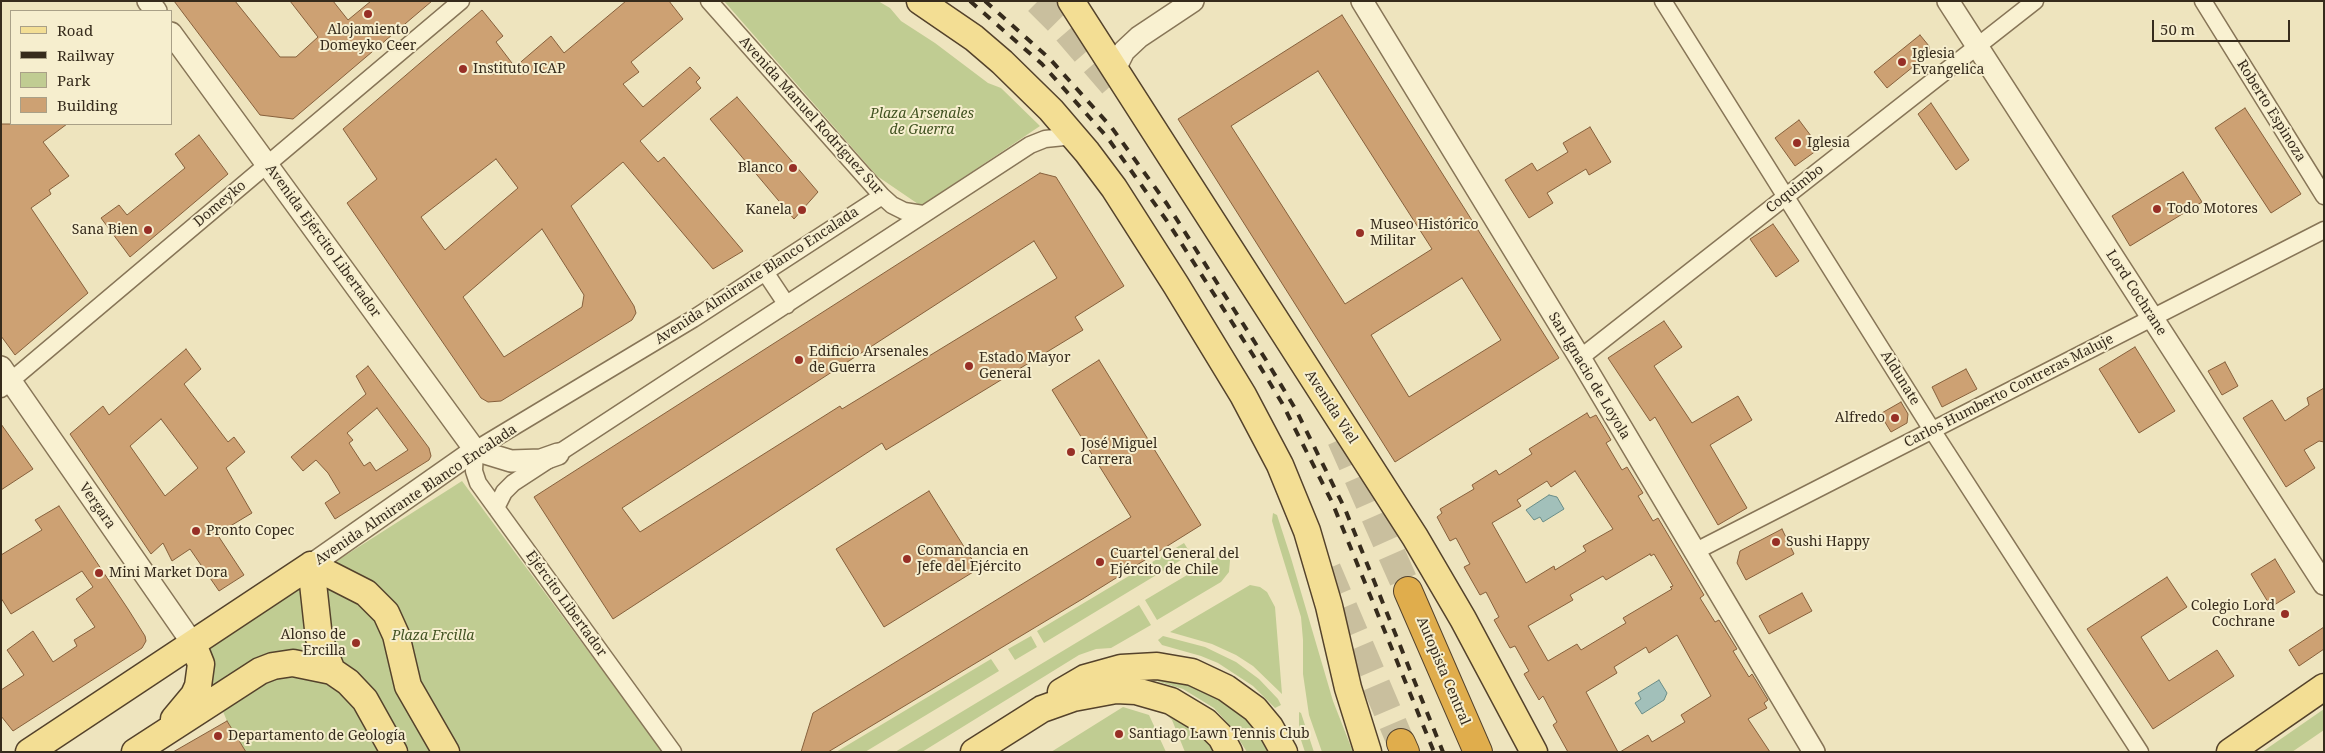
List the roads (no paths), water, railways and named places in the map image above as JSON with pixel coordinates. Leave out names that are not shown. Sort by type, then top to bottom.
[{"type":"highway","name":"Autopista Central","points":[[1408,590],[1478,752]]},
{"type":"main road","points":[[920,1],[974,38],[1002,62],[1033,91],[1074,136],[1114,188],[1244,395],[1280,466],[1314,552],[1348,688],[1368,752]]},
{"type":"main road","points":[[1070,1],[1115,69]]},
{"type":"main road","name":"Avenida Viel","points":[[1115,69],[1415,537],[1464,620],[1534,752]]},
{"type":"main road","points":[[311,565],[319,638],[332,671]]},
{"type":"main road","points":[[311,565],[366,593],[386,613],[399,645],[408,686],[446,752]]},
{"type":"main road","name":"Avenida Almirante Blanco Encalada","points":[[29,752],[311,565]]},
{"type":"main road","points":[[159,737],[194,695],[198,686],[200,664],[193,644]]},
{"type":"main road","points":[[135,752],[267,668],[300,663],[332,671],[348,682],[365,700],[394,752]]},
{"type":"main road","points":[[974,752],[1042,709],[1068,686],[1096,674],[1121,668],[1144,666],[1181,669],[1208,678],[1242,698],[1263,718],[1284,752]]},
{"type":"main road","points":[[2230,752],[2324,687]]},
{"type":"main road","points":[[1042,709],[1073,698],[1116,690],[1154,695],[1171,701],[1206,722],[1220,737],[1229,752]]},
{"type":"street","name":"Domeyko","points":[[4,379],[267,164],[461,1]]},
{"type":"street","name":"Avenida Manuel Rodríguez Sur","points":[[709,1],[882,196],[904,211],[923,214]]},
{"type":"street","points":[[1115,69],[1124,51],[1139,37],[1193,1]]},
{"type":"street","name":"San Ignacio de Loyola","points":[[1362,1],[1580,358],[1814,752]]},
{"type":"street","name":"Aldunate","points":[[1663,1],[1932,430],[2140,752]]},
{"type":"street","name":"Lord Cochrane","points":[[1948,1],[2324,584]]},
{"type":"street","name":"Coquimbo","points":[[1580,358],[2035,1]]},
{"type":"street","name":"Roberto Espinoza","points":[[2203,1],[2324,196]]},
{"type":"street","name":"Avenida Ejército Libertador","points":[[172,34],[475,450]]},
{"type":"street","points":[[496,508],[504,492],[513,483],[900,232],[923,214],[1030,145],[1046,140],[1074,136]]},
{"type":"street","name":"Avenida Almirante Blanco Encalada","points":[[311,565],[475,450],[684,324],[882,196]]},
{"type":"street","name":"Carlos Humberto Contreras Maluje","points":[[1694,552],[2324,230]]},
{"type":"street","points":[[765,272],[787,305]]},
{"type":"street","name":"Vergara","points":[[4,379],[193,644]]},
{"type":"street","points":[[475,450],[512,461],[540,460],[558,454]]},
{"type":"street","name":"Ejército Libertador","points":[[475,450],[474,472],[478,482],[673,752]]},
{"type":"water","points":[[1549,495],[1557,497],[1564,509],[1543,522],[1540,517],[1534,520],[1526,510]]},
{"type":"water","points":[[1659,680],[1667,693],[1664,700],[1642,714],[1635,703],[1641,699],[1638,693]]},
{"type":"tunnel","points":[[1038,1],[1059,22],[1117,89]]},
{"type":"tunnel","points":[[1341,439],[1408,591]]},
{"type":"tunnel","points":[[1327,569],[1401,743]]},
{"type":"railway","points":[[970,1],[1042,64],[1107,137],[1167,221],[1253,355],[1282,403],[1332,502],[1434,752]]},
{"type":"railway","points":[[985,1],[1049,58],[1112,128],[1167,204],[1266,360],[1296,410],[1345,509],[1443,752]]},
{"type":"place","name":"Alojamiento Domeyko Ceer","points":[[368,14]]},
{"type":"place","name":"Iglesia Evangelica","points":[[1902,62]]},
{"type":"place","name":"Instituto ICAP","points":[[463,69]]},
{"type":"place","name":"Iglesia","points":[[1797,143]]},
{"type":"place","name":"Blanco","points":[[793,168]]},
{"type":"place","name":"Todo Motores","points":[[2157,209]]},
{"type":"place","name":"Kanela","points":[[802,210]]},
{"type":"place","name":"Sana Bien","points":[[148,230]]},
{"type":"place","name":"Museo Histórico Militar","points":[[1360,233]]},
{"type":"place","name":"Edificio Arsenales de Guerra","points":[[799,360]]},
{"type":"place","name":"Estado Mayor General","points":[[969,366]]},
{"type":"place","name":"Alfredo","points":[[1895,418]]},
{"type":"place","name":"José Miguel Carrera","points":[[1071,452]]},
{"type":"place","name":"Pronto Copec","points":[[196,531]]},
{"type":"place","name":"Sushi Happy","points":[[1776,542]]},
{"type":"place","name":"Comandancia en Jefe del Ejército","points":[[907,559]]},
{"type":"place","name":"Cuartel General del Ejército de Chile","points":[[1100,562]]},
{"type":"place","name":"Mini Market Dora","points":[[99,573]]},
{"type":"place","name":"Colegio Lord Cochrane","points":[[2285,614]]},
{"type":"place","name":"Alonso de Ercilla","points":[[356,643]]},
{"type":"place","name":"Santiago Lawn Tennis Club","points":[[1119,734]]},
{"type":"place","name":"Departamento de Geología","points":[[218,736]]},
{"type":"park label","name":"Plaza Arsenales de Guerra","points":[[922,122]]},
{"type":"park label","name":"Plaza Ercilla","points":[[433,636]]}]
